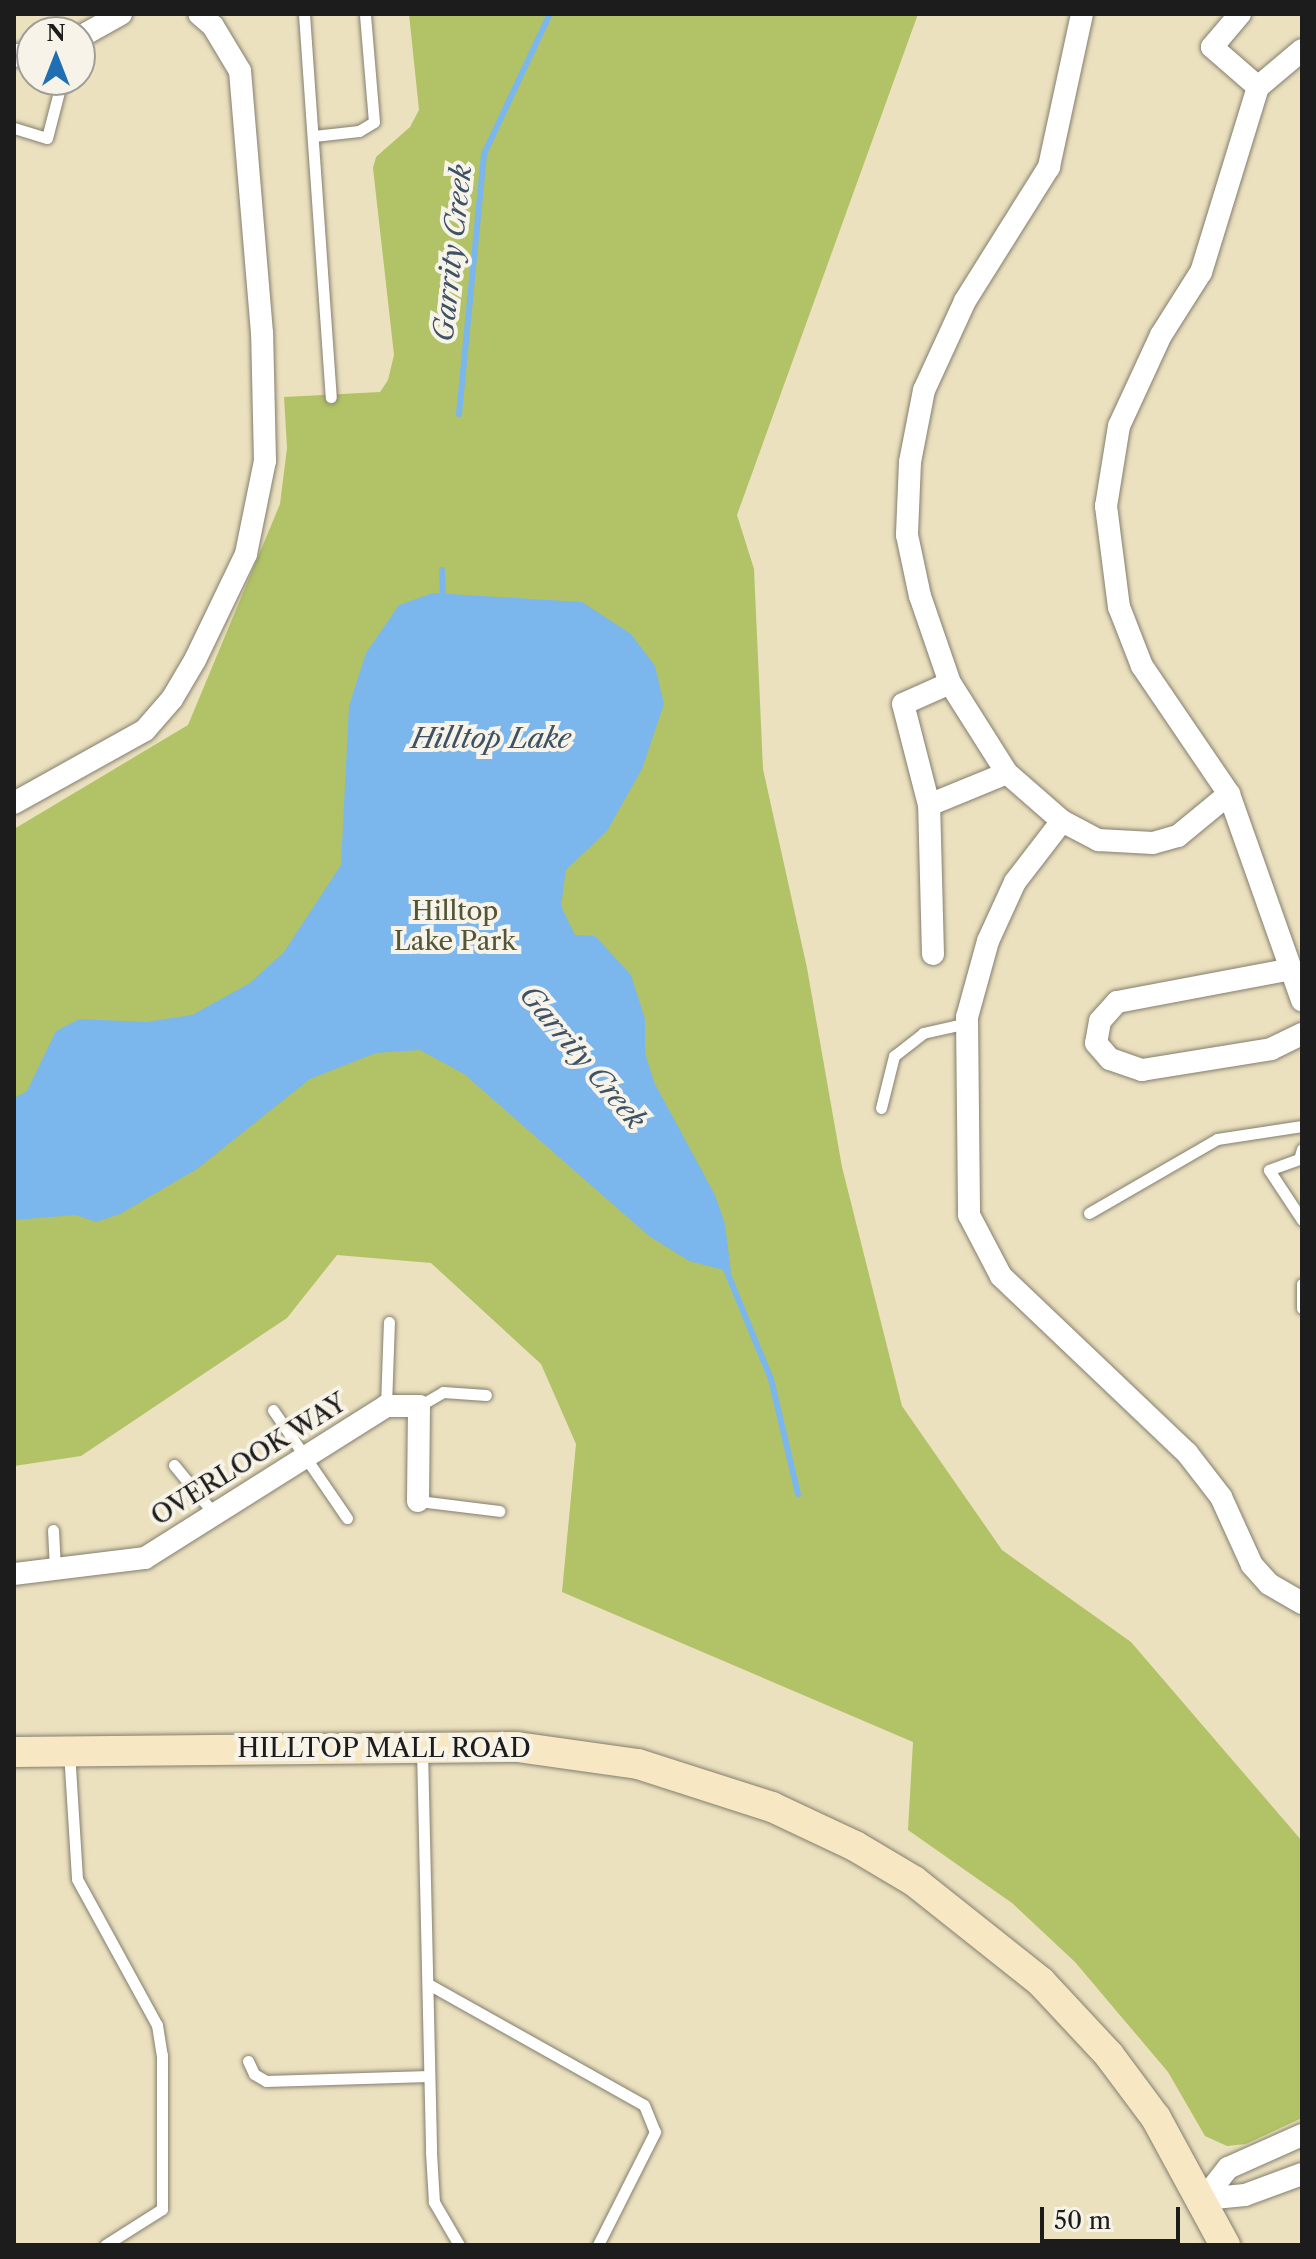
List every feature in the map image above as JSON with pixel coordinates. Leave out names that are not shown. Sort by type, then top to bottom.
[{"type":"street","points":[[96,28],[121,14]]},
{"type":"street","points":[[14,803],[145,730],[172,699],[195,660],[246,554],[265,461],[262,333],[240,71],[199,14]]},
{"type":"street","points":[[1082,14],[1049,167],[965,301],[924,390],[910,462],[907,535],[920,596],[950,683],[1007,773],[1062,821],[1098,840],[1153,843],[1178,836],[1229,794]]},
{"type":"street","points":[[1240,14],[1212,47],[1258,87]]},
{"type":"street","points":[[1302,50],[1258,87],[1201,272],[1161,335],[1119,426],[1106,506],[1119,607],[1142,666],[1229,794],[1302,1000]]},
{"type":"street","points":[[933,954],[929,805],[903,704],[950,683]]},
{"type":"street","points":[[929,805],[1007,773]]},
{"type":"street","points":[[1062,821],[1010,894],[988,941],[967,1023],[965,1186],[969,1215],[1001,1276],[1187,1453],[1221,1497],[1252,1565],[1269,1584],[1302,1603]]},
{"type":"street","points":[[1292,969],[1117,1002],[1100,1021],[1096,1043],[1110,1059],[1142,1070],[1271,1049],[1302,1034]]},
{"type":"street","name":"OVERLOOK WAY","points":[[14,1574],[145,1558],[386,1406],[419,1406]]},
{"type":"street","points":[[418,1501],[419,1406]]},
{"type":"street","name":"HILLTOP MALL ROAD","points":[[14,1752],[422,1744],[543,1749],[638,1764],[772,1807],[875,1857],[970,1921],[1058,1999],[1141,2096],[1204,2199],[1225,2245]]},
{"type":"street","points":[[1204,2199],[1228,2168],[1302,2135]]},
{"type":"street","points":[[1204,2199],[1245,2195],[1302,2174]]},
{"type":"lane","points":[[304,14],[331,397]]},
{"type":"lane","points":[[314,136],[359,131],[374,122],[365,14]]},
{"type":"lane","points":[[14,128],[47,138],[58,96]]},
{"type":"lane","points":[[881,1108],[894,1056],[908,1042],[923,1033],[967,1023]]},
{"type":"lane","points":[[1089,1213],[1217,1139],[1302,1126]]},
{"type":"lane","points":[[1302,1149],[1299,1159],[1269,1170],[1302,1220]]},
{"type":"lane","points":[[1302,1284],[1302,1308]]},
{"type":"lane","points":[[386,1406],[389,1322]]},
{"type":"lane","points":[[419,1406],[443,1392],[486,1395]]},
{"type":"lane","points":[[273,1410],[347,1518]]},
{"type":"lane","points":[[174,1465],[215,1516]]},
{"type":"lane","points":[[418,1501],[499,1511]]},
{"type":"lane","points":[[53,1530],[55,1569]]},
{"type":"lane","points":[[422,1744],[434,2202],[459,2245]]},
{"type":"lane","points":[[68,1751],[77,1879],[157,2025],[162,2055],[162,2209],[105,2245]]},
{"type":"lane","points":[[430,1985],[644,2105],[655,2132],[598,2245]]},
{"type":"lane","points":[[248,2061],[254,2074],[266,2081],[429,2076]]},
{"type":"green space","name":"Hilltop Lake Park","points":[[409,14],[918,14],[737,515],[754,569],[763,769],[807,968],[842,1167],[902,1406],[1002,1550],[1131,1642],[1302,1841],[1302,2118],[1246,2144],[1227,2146],[1205,2136],[1168,2072],[1075,1962],[1012,1903],[908,1830],[913,1742],[562,1592],[576,1444],[541,1364],[431,1263],[337,1255],[287,1318],[81,1456],[14,1466],[14,829],[188,725],[280,504],[287,448],[284,397],[380,392],[388,380],[394,355],[373,168],[376,157],[410,127],[419,110]]},
{"type":"water","name":"Hilltop Lake","points":[[433,593],[582,602],[631,634],[655,666],[664,704],[642,769],[607,831],[566,870],[561,906],[575,935],[595,936],[631,975],[645,1019],[645,1053],[654,1082],[715,1195],[725,1224],[731,1272],[689,1261],[649,1236],[464,1074],[420,1050],[376,1053],[310,1079],[197,1169],[120,1214],[96,1222],[76,1215],[14,1220],[14,1098],[27,1091],[56,1031],[79,1019],[146,1022],[192,1015],[250,983],[284,952],[341,865],[349,706],[366,653],[399,605]]},
{"type":"waterway","name":"Garrity Creek","points":[[459,414],[484,154],[550,14]]},
{"type":"waterway","name":"Garrity Creek","points":[[442,570],[443,601]]},
{"type":"waterway","name":"Garrity Creek","points":[[725,1267],[771,1379],[798,1494]]}]
